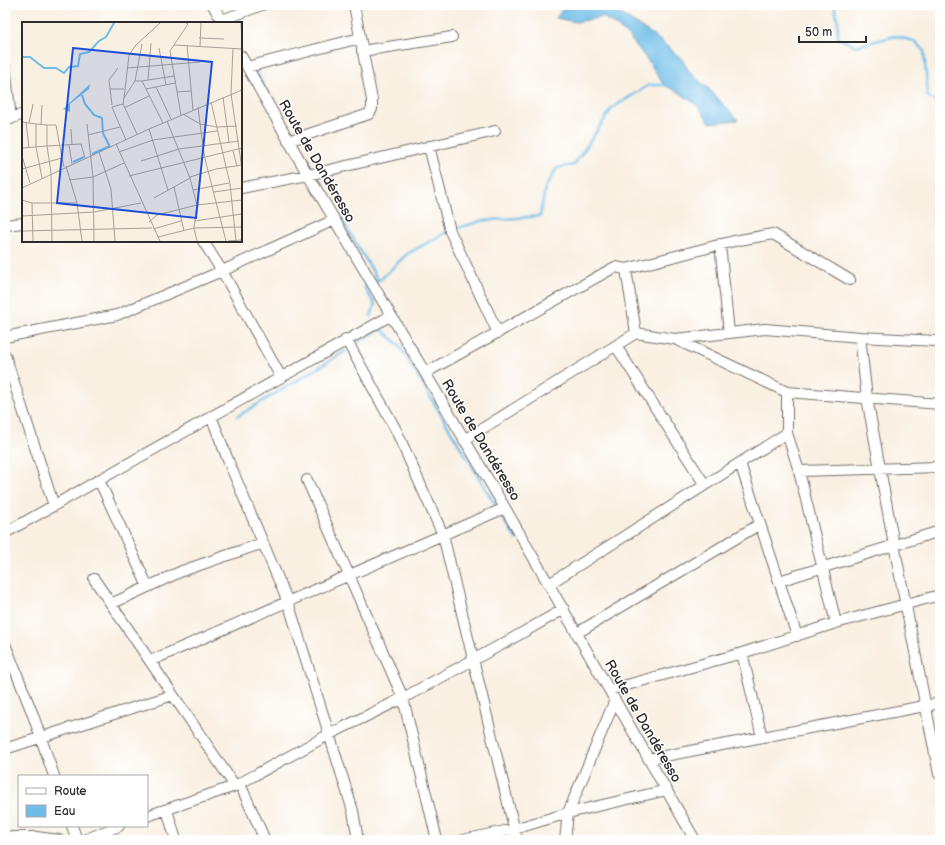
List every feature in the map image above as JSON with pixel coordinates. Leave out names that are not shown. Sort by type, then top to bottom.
[{"type":"street","points":[[213,5],[222,22],[262,5]]},
{"type":"street","points":[[288,141],[369,114],[372,109],[372,100],[354,5]]},
{"type":"street","points":[[362,51],[452,37]]},
{"type":"street","points":[[247,67],[360,38]]},
{"type":"street","name":"Route de Dandéresso","points":[[242,58],[288,141],[390,316],[564,609],[695,840]]},
{"type":"street","points":[[5,66],[8,120],[22,114]]},
{"type":"street","points":[[242,188],[308,175],[495,132]]},
{"type":"street","points":[[429,146],[450,231],[498,332]]},
{"type":"street","points":[[5,337],[117,315],[222,272],[334,220]]},
{"type":"street","points":[[5,225],[22,223]]},
{"type":"street","points":[[425,373],[615,267],[626,269],[720,244],[773,234],[850,280]]},
{"type":"street","points":[[204,242],[281,377]]},
{"type":"street","points":[[720,244],[730,333]]},
{"type":"street","points":[[626,269],[636,333]]},
{"type":"street","points":[[5,533],[346,339],[390,316]]},
{"type":"street","points":[[464,440],[636,333],[675,339],[765,329],[860,337],[936,341],[940,343]]},
{"type":"street","points":[[860,337],[867,398],[939,774]]},
{"type":"street","points":[[346,339],[396,430],[443,535],[472,660],[517,840]]},
{"type":"street","points":[[675,339],[787,392],[940,404]]},
{"type":"street","points":[[616,346],[706,485]]},
{"type":"street","points":[[5,355],[54,506]]},
{"type":"street","points":[[787,392],[787,433],[836,623]]},
{"type":"street","points":[[211,416],[288,602],[353,811],[358,840]]},
{"type":"street","points":[[549,584],[787,433]]},
{"type":"street","points":[[740,463],[797,636]]},
{"type":"street","points":[[798,471],[940,467]]},
{"type":"street","points":[[99,480],[148,587]]},
{"type":"street","points":[[307,480],[403,698],[437,840]]},
{"type":"street","points":[[150,661],[505,508]]},
{"type":"street","points":[[577,633],[760,524]]},
{"type":"street","points":[[779,581],[940,531]]},
{"type":"street","points":[[111,604],[182,570],[263,543]]},
{"type":"street","points":[[94,579],[173,695],[237,785],[265,840]]},
{"type":"street","points":[[609,690],[742,653],[836,623],[940,595]]},
{"type":"street","points":[[148,816],[237,785],[330,734],[403,698],[564,609]]},
{"type":"street","points":[[5,644],[33,715],[54,775]]},
{"type":"street","points":[[742,653],[762,737]]},
{"type":"street","points":[[5,749],[173,695]]},
{"type":"street","points":[[565,840],[568,813],[615,700]]},
{"type":"street","points":[[649,759],[940,703]]},
{"type":"street","points":[[463,840],[514,829],[568,813],[667,790]]},
{"type":"street","points":[[166,810],[176,840]]},
{"type":"street","points":[[72,827],[77,840]]},
{"type":"street","points":[[84,840],[116,827]]},
{"type":"street","points":[[5,837],[36,837],[59,840]]},
{"type":"water","points":[[565,5],[615,5],[618,12],[652,34],[681,58],[690,73],[708,88],[738,120],[710,123],[697,105],[677,91],[664,85],[649,62],[626,33],[603,17],[576,22],[556,18]]},
{"type":"waterway","points":[[834,5],[838,21],[838,38],[856,46],[895,36],[914,41],[924,51],[928,97],[940,103]]},
{"type":"waterway","points":[[254,68],[290,134]]},
{"type":"waterway","points":[[452,230],[481,221],[540,216],[545,188],[557,168],[574,165],[612,108],[649,85],[664,85]]},
{"type":"waterway","points":[[298,145],[313,170]]},
{"type":"waterway","points":[[318,180],[378,280]]},
{"type":"waterway","points":[[374,282],[381,279],[407,254],[447,232]]},
{"type":"waterway","points":[[366,285],[365,289],[375,304],[371,316]]},
{"type":"waterway","points":[[378,326],[399,345],[496,506]]},
{"type":"waterway","points":[[359,342],[381,329]]},
{"type":"waterway","points":[[238,416],[346,351]]},
{"type":"waterway","points":[[501,515],[516,539]]}]
